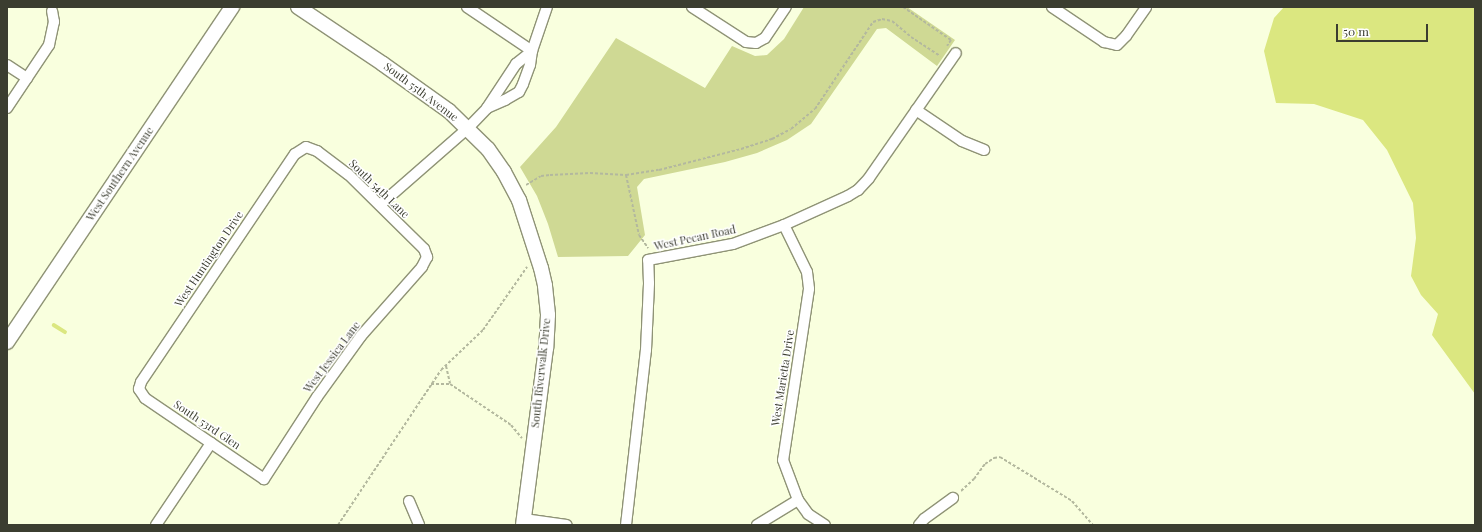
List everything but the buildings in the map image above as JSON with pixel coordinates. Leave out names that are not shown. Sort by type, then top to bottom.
[{"type":"street","name":"West Southern Avenue","points":[[7,342],[232,7]]},
{"type":"street","name":"South 55th Avenue","points":[[298,7],[426,94],[468,128],[488,149],[504,172],[517,195]]},
{"type":"street","points":[[467,7],[532,51]]},
{"type":"street","points":[[487,108],[519,92],[530,65],[532,51],[548,7]]},
{"type":"street","points":[[692,7],[746,42],[756,44],[765,38],[786,7]]},
{"type":"street","points":[[1052,7],[1104,42],[1117,45],[1126,36],[1146,7]]},
{"type":"street","points":[[7,108],[49,45],[54,22],[52,11]]},
{"type":"street","points":[[380,205],[468,128],[487,108],[516,64],[532,51]]},
{"type":"street","name":"West Pecan Road","points":[[626,525],[646,350],[649,283],[648,260],[733,244],[784,225],[858,190],[869,178],[956,53]]},
{"type":"street","points":[[7,65],[27,78]]},
{"type":"street","points":[[509,74],[523,84]]},
{"type":"street","points":[[916,110],[962,141],[984,150]]},
{"type":"street","name":"South 54th Lane","points":[[306,147],[317,151],[348,174],[424,249],[427,257]]},
{"type":"street","name":"West Huntington Drive","points":[[139,389],[140,382],[295,154],[306,147]]},
{"type":"street","name":"South Riverwalk Drive","points":[[517,195],[538,256],[545,286],[548,315],[546,348],[523,522]]},
{"type":"street","name":"West Marietta Drive","points":[[784,225],[807,272],[809,289],[783,460],[798,500],[808,514],[825,525]]},
{"type":"street","name":"West Jessica Lane","points":[[264,479],[317,397],[362,336],[422,267],[427,257]]},
{"type":"street","name":"South 53rd Glen","points":[[139,389],[145,398],[264,479]]},
{"type":"street","points":[[156,525],[211,443]]},
{"type":"street","points":[[919,525],[924,519],[953,498]]},
{"type":"street","points":[[757,525],[798,500]]},
{"type":"street","points":[[409,501],[419,525]]},
{"type":"street","points":[[523,522],[567,525]]},
{"type":"path","points":[[903,7],[951,40],[940,56]]},
{"type":"path","points":[[517,195],[541,176],[590,172],[626,176],[659,170],[741,149],[772,139],[791,129],[815,109],[873,22],[882,19],[892,21],[911,37],[950,62]]},
{"type":"path","points":[[626,176],[639,235],[656,259]]},
{"type":"path","points":[[338,525],[431,384],[446,366],[483,330],[522,273],[538,256]]},
{"type":"path","points":[[446,366],[450,384]]},
{"type":"path","points":[[431,384],[450,384],[511,425],[521,437],[533,446]]},
{"type":"path","points":[[953,498],[974,479],[985,464],[994,458],[1000,458],[1072,501],[1093,525]]},
{"type":"shaded area","points":[[804,7],[907,7],[955,40],[937,66],[886,28],[877,29],[811,124],[787,140],[757,153],[725,162],[644,179],[637,187],[645,235],[628,256],[558,257],[548,224],[537,196],[520,167],[556,127],[616,38],[705,88],[732,46],[755,56],[767,55],[784,39]]},
{"type":"shaded area","points":[[1284,7],[1475,7],[1475,394],[1432,335],[1438,314],[1421,295],[1411,276],[1416,238],[1413,203],[1387,150],[1363,120],[1314,104],[1276,103],[1264,51],[1274,18]]},
{"type":"waterway","points":[[54,325],[65,332]]}]
